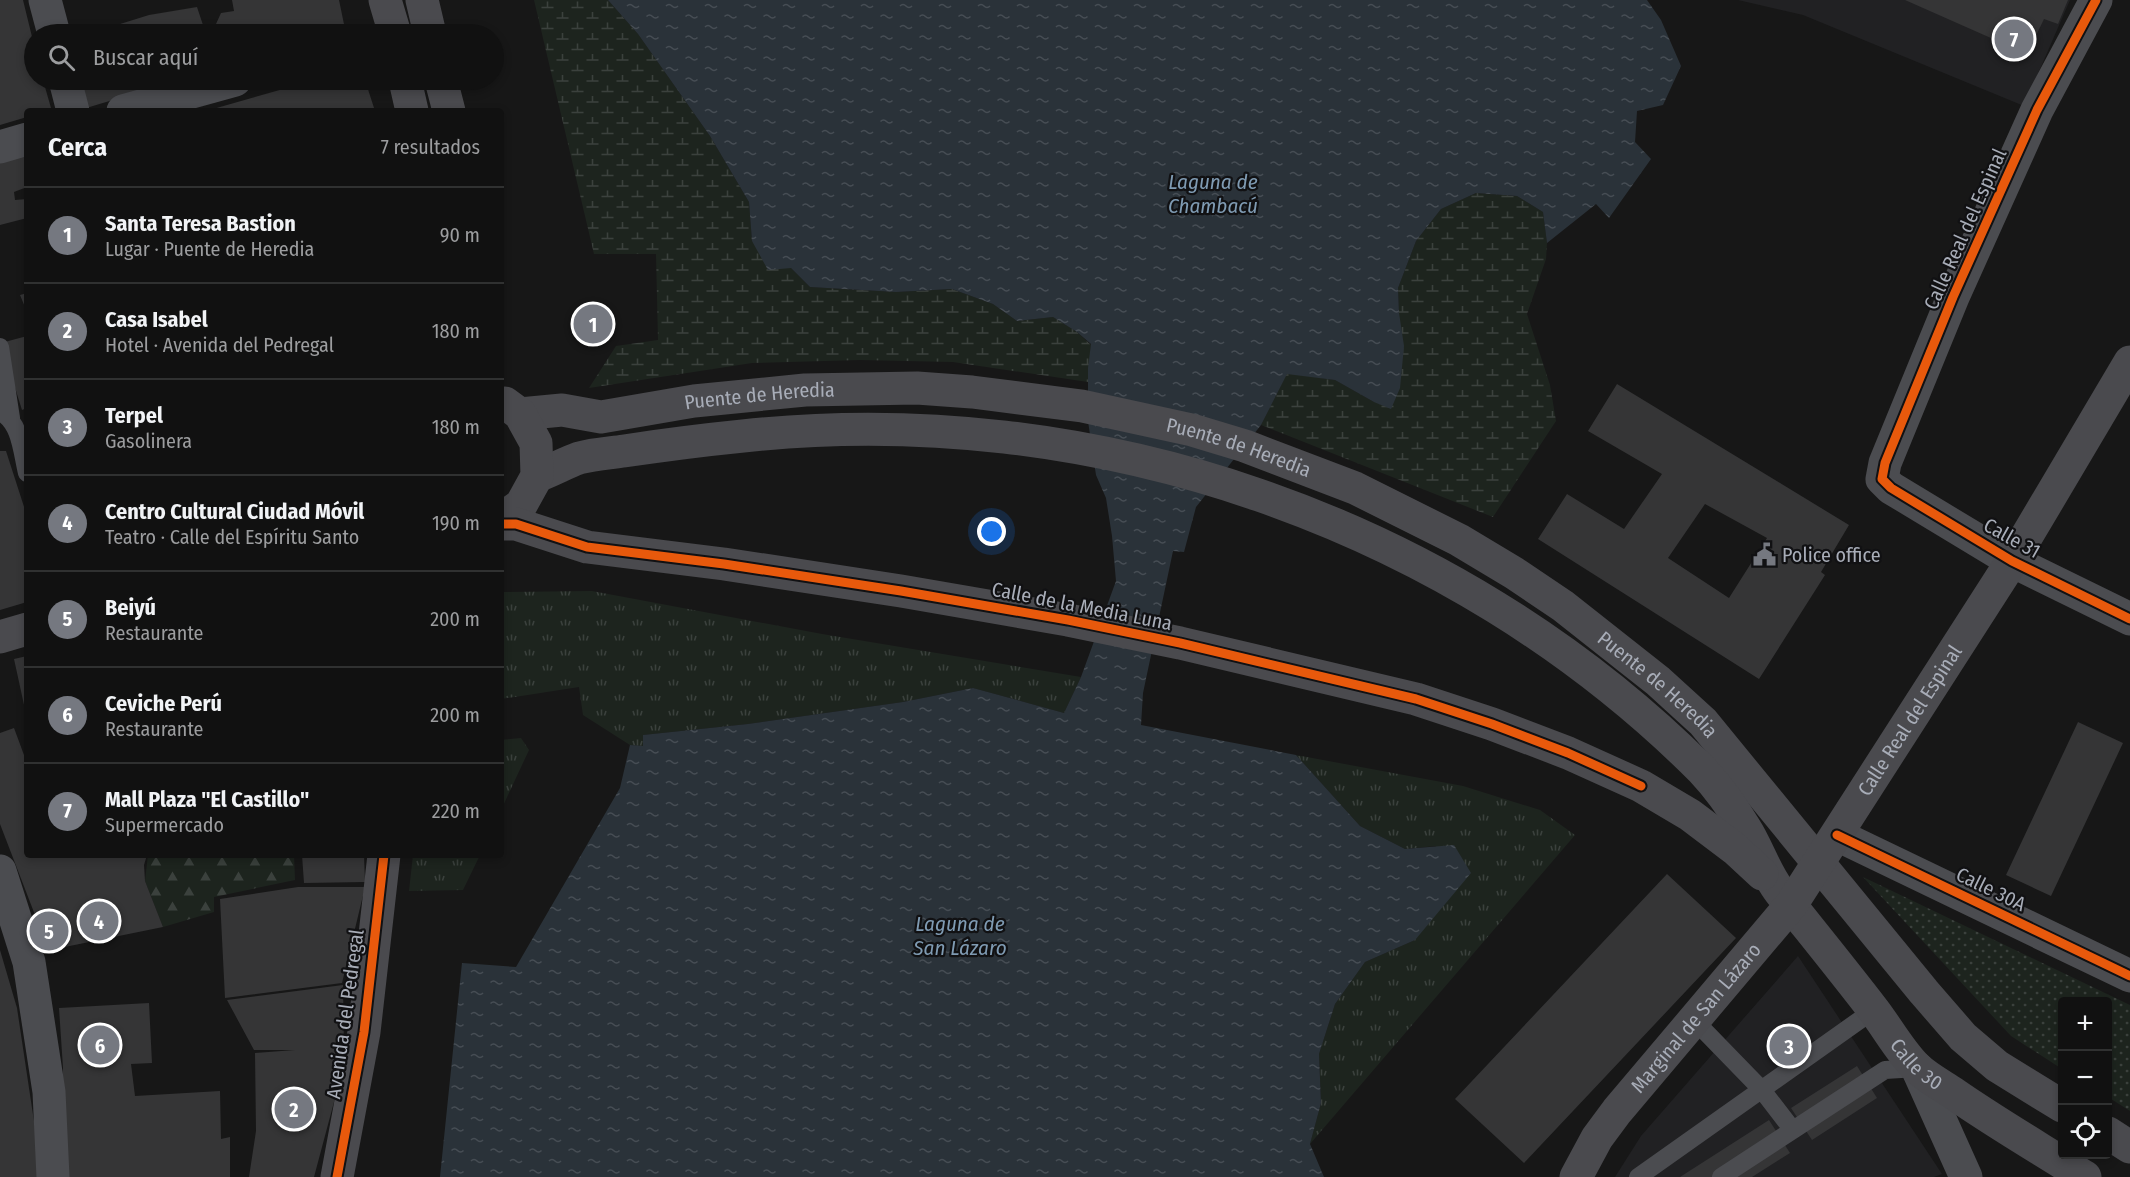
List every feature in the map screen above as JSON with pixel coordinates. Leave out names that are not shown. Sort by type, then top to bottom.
[{"type":"main road","points":[[385,0],[392,24]]},
{"type":"main road","points":[[422,0],[428,24]]},
{"type":"main road","points":[[407,90],[411,108]]},
{"type":"main road","points":[[444,90],[448,108]]},
{"type":"main road","name":"Calle Real del Espinal","points":[[1818,862],[2012,561],[2130,362]]},
{"type":"main road","name":"Puente de Heredia","points":[[507,402],[601,417],[749,394],[860,388],[917,388],[1038,399],[1126,414],[1192,430],[1266,454],[1355,488],[1459,540],[1563,606],[1658,681],[1703,722],[1818,862]]},
{"type":"main road","points":[[504,517],[521,505],[537,476],[536,443],[507,402]]},
{"type":"main road","name":"Puente de Heredia","points":[[537,476],[582,457],[786,431],[865,429],[944,431],[1044,442],[1100,451],[1177,469],[1252,492],[1326,519],[1398,552],[1468,590],[1534,631],[1598,678],[1658,728],[1706,774],[1746,828],[1784,896]]},
{"type":"main road","name":"Calle de la Media Luna","points":[[504,524],[516,524],[587,547],[701,561],[866,586],[1068,620],[1180,643],[1416,699],[1492,724],[1568,753],[1641,786],[1690,815],[1735,849],[1784,896]]},
{"type":"main road","points":[[0,637],[24,630]]},
{"type":"main road","name":"Avenida del Pedregal","points":[[337,1177],[364,1032],[384,858]]},
{"type":"main road","points":[[1818,862],[1924,992],[1964,1037],[1997,1066],[2060,1105]]},
{"type":"main road","name":"Marginal de San Lázaro","points":[[1576,1177],[1597,1138],[1617,1111],[1694,1020],[1784,896],[1818,862]]},
{"type":"main road","name":"Calle 30","points":[[1784,896],[1917,1068],[1969,1104],[2085,1177]]},
{"type":"main road","points":[[2112,1136],[2130,1147]]},
{"type":"street","points":[[45,0],[51,24]]},
{"type":"street","name":"Calle Real del Espinal","points":[[1882,478],[1885,463],[1953,297],[2037,110],[2096,0]]},
{"type":"street","points":[[68,90],[72,108]]},
{"type":"street","points":[[134,108],[198,90]]},
{"type":"street","points":[[0,147],[24,140]]},
{"type":"street","name":"Calle 31","points":[[1882,478],[1892,488],[2012,561],[2130,619]]},
{"type":"street","name":"Calle 30A","points":[[1837,835],[2130,976]]},
{"type":"street","points":[[0,871],[29,962],[49,1092],[53,1177]]},
{"type":"street","points":[[1917,1068],[1966,1177]]},
{"type":"lane","points":[[0,347],[5,416],[17,431],[24,460]]},
{"type":"lane","points":[[1638,1177],[1874,1010]]},
{"type":"lane","points":[[1694,1020],[1762,1090],[1792,1129]]},
{"type":"lane","points":[[1721,1177],[1885,1070],[1917,1068]]},
{"type":"shaded area","points":[[1738,0],[2070,0],[2024,106],[1803,15]]},
{"type":"shaded area","points":[[1798,956],[1942,1174],[1934,1177],[1615,1177],[1641,1136]]},
{"type":"green space","points":[[534,0],[608,0],[638,34],[710,136],[749,202],[752,241],[791,268],[810,287],[896,292],[952,289],[993,304],[1017,321],[1053,317],[1077,332],[1091,345],[1088,382],[953,362],[860,360],[752,363],[589,388],[616,346],[658,340],[656,254],[594,254]]},
{"type":"green space","points":[[1476,193],[1517,196],[1543,212],[1547,243],[1546,259],[1527,314],[1550,385],[1556,421],[1493,517],[1261,425],[1287,373],[1335,380],[1374,402],[1399,313],[1398,288],[1416,241],[1441,209]]},
{"type":"green space","points":[[592,591],[822,634],[1081,677],[1064,713],[973,688],[903,702],[748,724],[643,735],[643,747],[630,745],[583,715],[579,687],[504,699],[504,592]]},
{"type":"green space","points":[[521,738],[529,750],[504,804],[504,740]]},
{"type":"green space","points":[[1296,755],[1463,786],[1540,810],[1575,835],[1310,1144],[1321,1103],[1319,1054],[1335,1004],[1365,962],[1415,940],[1436,846],[1405,849],[1360,826]]},
{"type":"green space","points":[[148,858],[294,858],[295,880],[214,897],[214,912],[163,927],[145,881]]},
{"type":"green space","points":[[413,858],[479,858],[463,890],[409,891]]},
{"type":"green space","points":[[1863,877],[2130,1005],[2130,1111],[2112,1100],[2112,997],[2058,997],[2058,1066],[2011,1036]]},
{"type":"water","points":[[608,0],[1647,0],[1661,20],[1681,66],[1663,105],[1637,111],[1635,142],[1651,159],[1609,218],[1596,204],[1547,243],[1543,212],[1517,196],[1476,193],[1441,209],[1416,241],[1398,288],[1404,346],[1400,388],[1391,409],[1335,380],[1287,374],[1261,425],[1196,507],[1184,552],[1173,551],[1143,693],[1141,725],[1296,755],[1360,826],[1405,849],[1454,845],[1471,873],[1415,940],[1365,962],[1335,1004],[1319,1054],[1321,1103],[1310,1144],[1324,1177],[440,1177],[462,963],[516,967],[620,788],[630,745],[643,746],[643,735],[748,724],[903,702],[973,688],[1064,713],[1081,677],[1116,581],[1106,498],[1096,475],[1088,421],[1088,368],[1091,344],[1053,317],[1017,321],[993,304],[952,289],[896,292],[810,287],[791,268],[768,270],[752,241],[749,202],[710,136],[638,34]]},
{"type":"building","points":[[0,0],[23,0],[29,24],[24,24],[24,90],[46,90],[51,108],[24,108],[24,118],[0,125]]},
{"type":"building","points":[[232,0],[339,0],[344,24],[216,24],[221,13],[234,11]]},
{"type":"building","points":[[1905,0],[2068,0],[2058,24],[2044,19],[2027,54]]},
{"type":"building","points":[[197,7],[203,24],[120,24],[149,15]]},
{"type":"building","points":[[78,90],[146,90],[86,108],[83,108]]},
{"type":"building","points":[[280,90],[368,90],[374,108],[217,108]]},
{"type":"building","points":[[24,152],[24,188],[14,192],[15,200],[24,199],[24,219],[0,225],[0,162]]},
{"type":"building","points":[[24,337],[24,409],[22,410],[1,343]]},
{"type":"building","points":[[1617,384],[1849,525],[1821,572],[1825,575],[1759,679],[1538,539],[1567,494],[1624,529],[1662,474],[1588,431]],"holes":[[[1705,504],[1767,538],[1729,598],[1668,558]]]},
{"type":"building","points":[[0,451],[6,451],[24,507],[24,603],[0,610]]},
{"type":"building","points":[[24,657],[24,705],[14,659]]},
{"type":"building","points":[[2078,722],[2123,743],[2051,896],[2006,875]]},
{"type":"building","points":[[14,728],[24,755],[24,858],[146,858],[145,881],[163,927],[45,951],[35,915],[0,824],[0,733]]},
{"type":"building","points":[[302,858],[364,858],[365,882],[304,883]]},
{"type":"building","points":[[1667,874],[1736,938],[1524,1163],[1455,1099]]},
{"type":"building","points":[[298,887],[365,887],[342,983],[225,998],[220,899]]},
{"type":"building","points":[[0,950],[17,1008],[38,1148],[39,1177],[0,1177]]},
{"type":"building","points":[[343,985],[344,1050],[338,1087],[314,1177],[249,1177],[256,1131],[255,1053],[295,1050],[254,1050],[227,1000]]},
{"type":"building","points":[[149,1003],[152,1063],[131,1064],[135,1096],[220,1091],[221,1139],[230,1137],[230,1177],[59,1177],[63,1068],[59,1008]]},
{"type":"building","points":[[1857,1066],[1877,1098],[1812,1140],[1791,1108]]},
{"type":"building","points":[[1769,1120],[1790,1153],[1752,1177],[1680,1177]]},
{"type":"cycle path","points":[[2096,0],[2037,110],[1953,297],[1885,463],[1882,479],[1891,488],[2012,561],[2130,619]]},
{"type":"cycle path","points":[[504,524],[516,524],[587,547],[724,564],[901,591],[1068,620],[1180,643],[1416,699],[1492,724],[1568,753],[1641,786]]},
{"type":"cycle path","points":[[1837,835],[2130,976]]},
{"type":"cycle path","points":[[337,1177],[364,1032],[384,858]]},
{"type":"place","name":"Mall Plaza \"El Castillo\"","points":[[2014,39]]},
{"type":"place","name":"Santa Teresa Bastion","points":[[593,324]]},
{"type":"place","name":"Police office","points":[[1764,555]]},
{"type":"place","name":"Centro Cultural Ciudad Móvil","points":[[99,921]]},
{"type":"place","name":"Beiyú","points":[[49,931]]},
{"type":"place","name":"Ceviche Perú","points":[[100,1045]]},
{"type":"place","name":"Terpel","points":[[1789,1046]]},
{"type":"place","name":"Casa Isabel","points":[[294,1109]]},
{"type":"water label","name":"Laguna de Chambacú","points":[[1213,194]]},
{"type":"water label","name":"Laguna de San Lázaro","points":[[960,936]]}]
